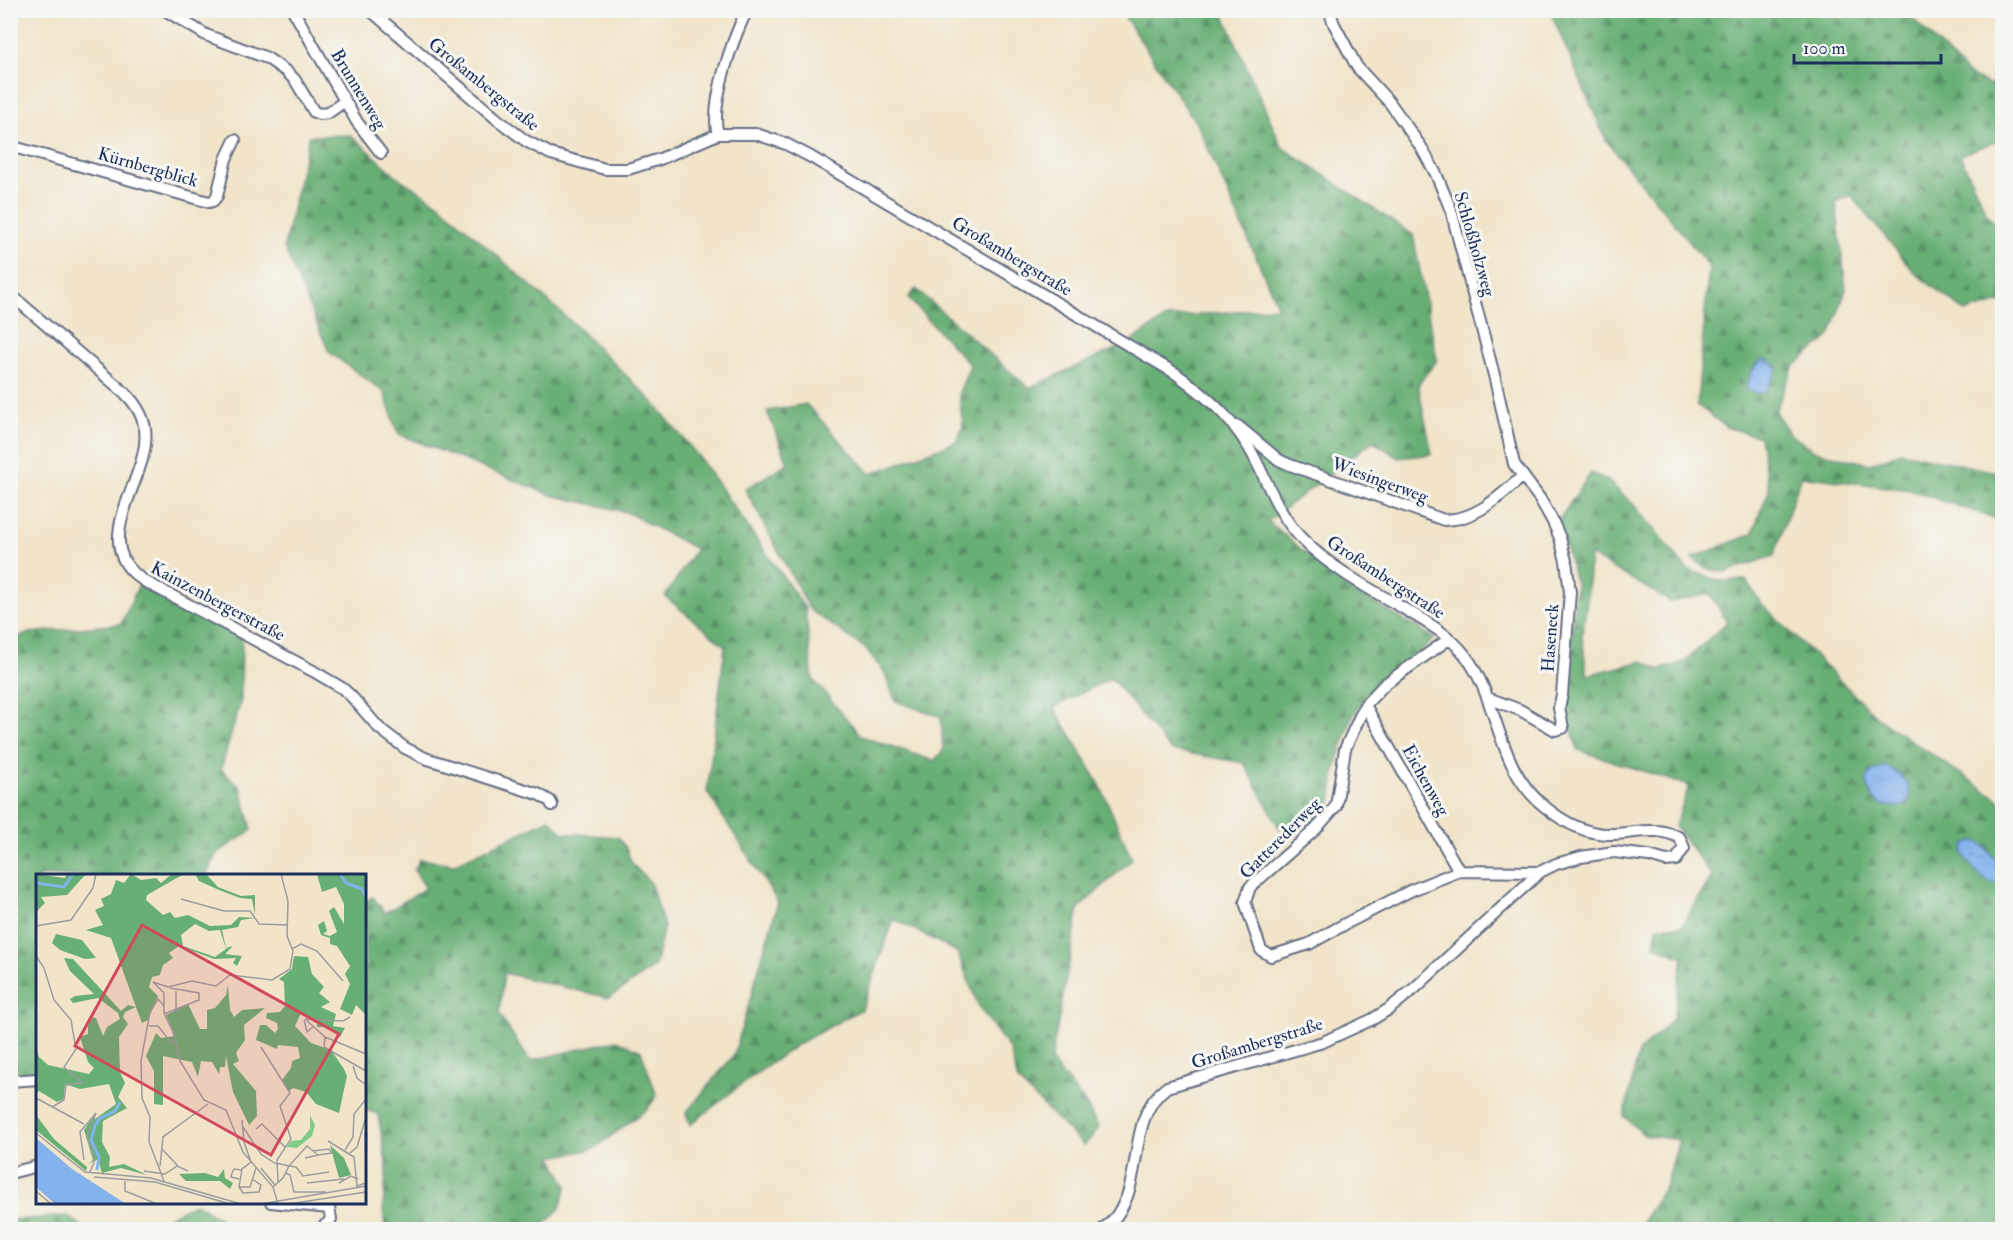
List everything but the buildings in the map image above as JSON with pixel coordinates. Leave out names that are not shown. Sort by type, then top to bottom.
[{"type":"street","points":[[165,10],[206,35],[258,53],[273,61],[295,80],[314,112],[327,113],[345,101]]},
{"type":"street","name":"Brunnenweg","points":[[293,10],[361,129],[381,153]]},
{"type":"street","name":"Großambergstraße","points":[[370,10],[498,120],[526,141],[551,154],[605,168],[628,169],[660,159],[718,134],[756,134],[786,144],[1156,361],[1201,391],[1230,419],[1249,448],[1278,508],[1302,540],[1335,566],[1437,628],[1467,658],[1488,698],[1509,759],[1530,794],[1544,807],[1571,825],[1585,831],[1610,834],[1664,831],[1680,838],[1684,848],[1676,860],[1666,861],[1649,856],[1614,852],[1571,859],[1540,872],[1415,988],[1389,1009],[1323,1042],[1167,1087],[1160,1093],[1144,1118],[1130,1189],[1123,1207],[1102,1230]]},
{"type":"street","points":[[718,134],[715,123],[726,63],[732,42],[747,10]]},
{"type":"street","name":"Schloßholzweg","points":[[1329,10],[1358,68],[1390,103],[1421,147],[1436,174],[1451,210],[1495,379],[1507,439],[1514,464],[1522,477]]},
{"type":"street","name":"Kürnbergblick","points":[[10,146],[209,202],[217,196],[226,159],[236,140]]},
{"type":"street","name":"Kainzenbergerstraße","points":[[10,294],[125,393],[140,412],[145,431],[144,450],[123,513],[119,534],[123,558],[132,573],[330,680],[351,696],[380,728],[405,748],[425,758],[538,794],[550,801],[552,805]]},
{"type":"street","name":"Wiesingerweg","points":[[1230,419],[1279,459],[1290,465],[1444,520],[1458,520],[1475,513],[1493,502],[1522,477]]},
{"type":"street","name":"Haseneck","points":[[1488,698],[1520,710],[1555,730],[1563,728],[1559,708],[1570,592],[1566,561],[1552,520],[1540,499],[1522,477]]},
{"type":"street","name":"Gatterederweg","points":[[1449,639],[1385,684],[1365,705],[1345,749],[1336,806],[1316,829],[1250,887],[1245,902],[1262,950],[1271,956],[1309,944],[1412,890],[1459,871],[1540,872]]},
{"type":"street","name":"Eichenweg","points":[[1365,705],[1459,871]]},
{"type":"street","points":[[10,1082],[36,1079]]},
{"type":"street","points":[[10,1173],[36,1166]]},
{"type":"street","points":[[300,1204],[330,1205],[331,1219],[319,1230]]},
{"type":"green space","points":[[1121,11],[1222,11],[1282,147],[1413,235],[1437,360],[1418,385],[1432,454],[1399,458],[1373,441],[1268,521],[1346,587],[1435,638],[1407,663],[1373,686],[1351,719],[1335,770],[1331,805],[1313,824],[1280,829],[1244,763],[1170,750],[1111,678],[1054,707],[1100,785],[1132,859],[1079,908],[1051,1061],[1085,1103],[1099,1128],[1084,1146],[1018,1081],[1010,1050],[979,1007],[957,952],[894,919],[862,1009],[798,1044],[690,1125],[686,1113],[734,1055],[778,902],[707,792],[725,646],[665,596],[696,549],[626,512],[551,495],[398,434],[384,392],[329,352],[284,247],[309,136],[351,135],[400,179],[438,203],[576,326],[653,402],[698,456],[805,608],[813,679],[861,736],[934,761],[943,751],[941,717],[895,701],[885,673],[866,649],[810,610],[745,489],[788,463],[767,411],[806,404],[871,474],[955,442],[963,427],[959,393],[970,365],[908,298],[916,289],[1029,388],[1128,343],[1166,318],[1278,307],[1198,126]]},
{"type":"green space","points":[[1550,11],[1905,11],[1968,74],[2002,92],[2000,140],[1960,155],[1987,214],[2002,232],[2002,302],[1966,312],[1915,273],[1851,195],[1836,202],[1846,290],[1830,336],[1793,367],[1775,412],[1790,434],[1815,451],[1870,464],[1901,452],[2002,473],[2002,521],[1910,490],[1801,476],[1774,556],[1726,572],[1707,569],[1692,558],[1752,534],[1769,490],[1760,437],[1726,427],[1697,405],[1709,266],[1606,140]]},
{"type":"green space","points":[[2002,65],[2002,92],[1991,86]]},
{"type":"green space","points":[[1591,473],[1607,480],[1634,505],[1687,569],[1718,581],[1746,580],[1760,602],[1878,718],[1998,799],[2002,806],[2002,1229],[1638,1229],[1666,1185],[1679,1140],[1644,1135],[1624,1116],[1639,1052],[1673,1019],[1683,957],[1654,945],[1657,926],[1682,926],[1712,876],[1675,826],[1689,786],[1578,750],[1565,709],[1576,584],[1564,542],[1556,524]],"holes":[[[1590,555],[1671,602],[1710,594],[1727,622],[1684,662],[1660,670],[1643,661],[1587,675],[1582,636]]]},
{"type":"green space","points":[[140,582],[242,636],[241,701],[221,769],[241,788],[252,830],[216,854],[207,874],[36,874],[36,1079],[11,1081],[11,640],[29,633],[121,624]]},
{"type":"green space","points":[[550,819],[563,833],[618,837],[626,848],[632,864],[650,882],[664,926],[655,966],[609,998],[504,973],[499,1014],[530,1061],[617,1040],[641,1051],[657,1096],[647,1109],[594,1149],[552,1157],[567,1185],[560,1208],[544,1225],[546,1229],[385,1229],[383,1206],[387,1168],[378,1114],[366,1110],[366,900],[373,897],[385,913],[426,888],[414,870],[420,859],[454,864]]},
{"type":"green space","points":[[198,1204],[223,1221],[224,1229],[144,1229]]},
{"type":"green space","points":[[68,1216],[86,1229],[11,1229],[11,1220]]},
{"type":"water","points":[[1762,359],[1778,368],[1765,393],[1751,392],[1746,388],[1751,372]]},
{"type":"water","points":[[1885,766],[1902,777],[1908,786],[1907,805],[1885,805],[1879,803],[1871,794],[1867,779],[1872,772]]},
{"type":"water","points":[[1974,841],[1981,843],[2002,866],[2002,882],[1990,882],[1984,879],[1970,864],[1963,853],[1965,845]]}]
